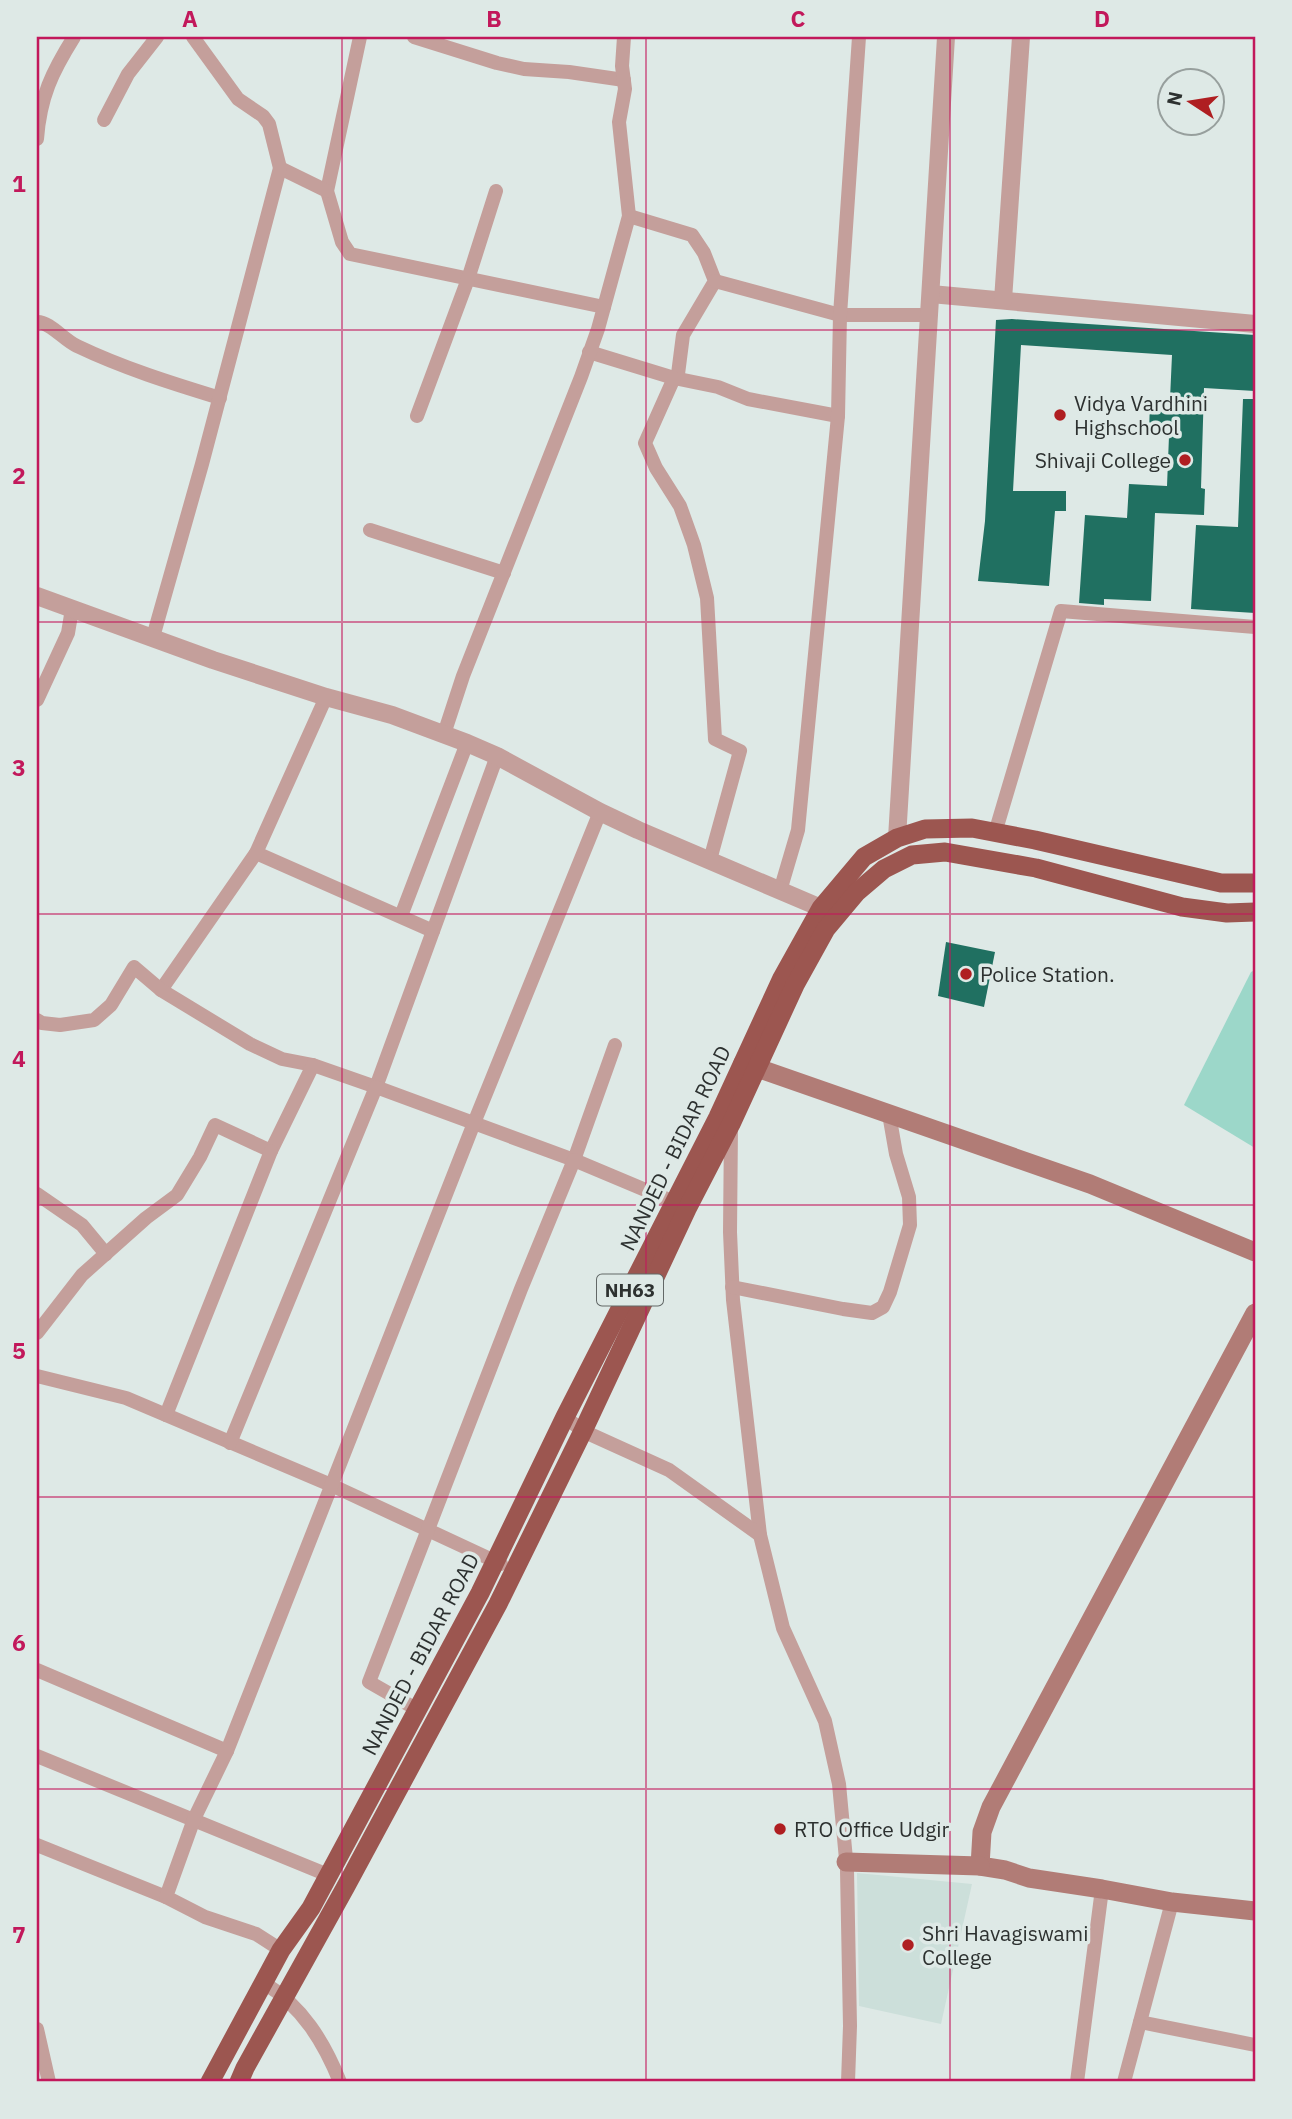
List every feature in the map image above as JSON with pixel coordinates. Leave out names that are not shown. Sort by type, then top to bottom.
[{"type":"highway","name":"NANDED - BIDAR ROAD","points":[[239,2082],[514,1571],[583,1431],[687,1209],[731,1124],[782,978],[821,908],[864,857],[897,838],[925,830],[972,828],[1221,883],[1255,883]]},
{"type":"highway","name":"NANDED - BIDAR ROAD","points":[[210,2082],[281,1950],[310,1908],[418,1710],[674,1202],[826,929],[858,892],[884,869],[912,855],[945,852],[1037,868],[1182,907],[1227,913],[1255,912]]},
{"type":"main road","points":[[750,1065],[1090,1184],[1255,1252]]},
{"type":"main road","points":[[980,1866],[982,1832],[991,1807],[1255,1313]]},
{"type":"main road","points":[[846,1862],[980,1866],[1006,1870],[1029,1878],[1172,1902],[1255,1911]]},
{"type":"street","points":[[37,139],[40,106],[56,66],[74,37]]},
{"type":"street","points":[[104,120],[128,74],[157,37]]},
{"type":"street","points":[[153,637],[280,168],[269,124],[239,99],[194,37]]},
{"type":"street","points":[[360,37],[327,191],[342,242],[350,254],[604,307]]},
{"type":"street","points":[[414,37],[524,69],[624,80]]},
{"type":"street","points":[[444,734],[463,676],[589,352],[629,216],[619,122],[625,89],[624,37]]},
{"type":"street","points":[[780,891],[798,830],[838,416],[840,315],[859,37]]},
{"type":"street","points":[[897,838],[946,37]]},
{"type":"street","points":[[1003,300],[1021,37]]},
{"type":"street","points":[[280,168],[327,191]]},
{"type":"street","points":[[417,416],[468,279],[496,191]]},
{"type":"street","points":[[629,216],[692,235],[704,253],[715,281]]},
{"type":"street","points":[[715,281],[840,315],[930,315]]},
{"type":"street","points":[[710,860],[740,751],[715,739],[707,598],[701,571],[680,506],[656,468],[645,443],[678,374],[684,335],[715,281]]},
{"type":"street","points":[[931,293],[1255,324]]},
{"type":"street","points":[[37,322],[44,323],[75,345],[134,371],[219,398]]},
{"type":"street","points":[[589,352],[674,378],[718,387],[748,399],[838,416]]},
{"type":"street","points":[[370,530],[504,572]]},
{"type":"street","points":[[37,596],[326,697],[392,715],[467,743],[497,756],[600,812],[821,908]]},
{"type":"street","points":[[37,700],[68,633],[72,609]]},
{"type":"street","points":[[995,833],[1062,611],[1255,626]]},
{"type":"street","points":[[161,990],[256,853],[326,697]]},
{"type":"street","points":[[401,916],[467,743]]},
{"type":"street","points":[[230,1443],[376,1087],[497,756]]},
{"type":"street","points":[[166,1896],[194,1819],[227,1751],[474,1123],[600,812]]},
{"type":"street","points":[[256,853],[433,931]]},
{"type":"street","points":[[37,1020],[60,1025],[94,1020],[111,1004],[134,967],[161,990],[250,1044],[282,1059],[313,1065],[376,1087],[573,1160],[674,1202]]},
{"type":"street","points":[[418,1710],[369,1682],[573,1160],[615,1045]]},
{"type":"street","points":[[166,1415],[271,1151],[313,1065]]},
{"type":"street","points":[[732,1287],[872,1313],[883,1307],[910,1225],[909,1197],[896,1154],[889,1114]]},
{"type":"street","points":[[731,1124],[732,1287],[760,1535],[783,1628],[825,1721],[839,1784],[846,1862],[850,2026],[848,2082]]},
{"type":"street","points":[[37,1333],[82,1275],[146,1218],[177,1195],[215,1125],[271,1151]]},
{"type":"street","points":[[37,1195],[82,1225],[106,1254]]},
{"type":"street","points":[[37,1376],[126,1398],[331,1485],[514,1571]]},
{"type":"street","points":[[565,1417],[583,1431],[668,1470],[760,1535]]},
{"type":"street","points":[[37,1670],[227,1751]]},
{"type":"street","points":[[37,1756],[328,1875]]},
{"type":"street","points":[[37,1845],[166,1896],[205,1917],[256,1934],[281,1950]]},
{"type":"street","points":[[1077,2082],[1102,1889]]},
{"type":"street","points":[[1124,2082],[1172,1902]]},
{"type":"street","points":[[264,1983],[286,1996],[311,2026],[340,2082]]},
{"type":"street","points":[[1140,2022],[1255,2045]]},
{"type":"street","points":[[37,2029],[40,2052],[49,2082]]},
{"type":"shaded area","name":"Shri Havagiswami College","points":[[857,1873],[972,1884],[941,2024],[859,2006]]},
{"type":"green space","points":[[1255,970],[1255,1148],[1184,1105],[1251,972]]},
{"type":"building","name":"Shivaji College","points":[[996,320],[1255,335],[1255,391],[1204,388],[1201,488],[1205,489],[1204,515],[1155,513],[1151,601],[1104,599],[1104,605],[1079,603],[1085,515],[1127,518],[1129,484],[1167,486],[1169,436],[1149,435],[1150,398],[1170,399],[1172,355],[1021,345],[1013,491],[1066,491],[1066,511],[1055,511],[1049,586],[978,581],[985,521]]},
{"type":"building","points":[[1243,399],[1255,399],[1255,613],[1191,609],[1196,525],[1238,527]]},
{"type":"building","name":"Police Station.","points":[[946,942],[995,952],[984,1007],[938,996]]},
{"type":"place","name":"Vidya Vardhini Highschool","points":[[1060,415]]},
{"type":"place","name":"Shivaji College","points":[[1185,460]]},
{"type":"place","name":"Police Station.","points":[[966,974]]},
{"type":"place","name":"RTO Office Udgir","points":[[780,1829]]},
{"type":"place","name":"Shri Havagiswami College","points":[[908,1945]]}]
